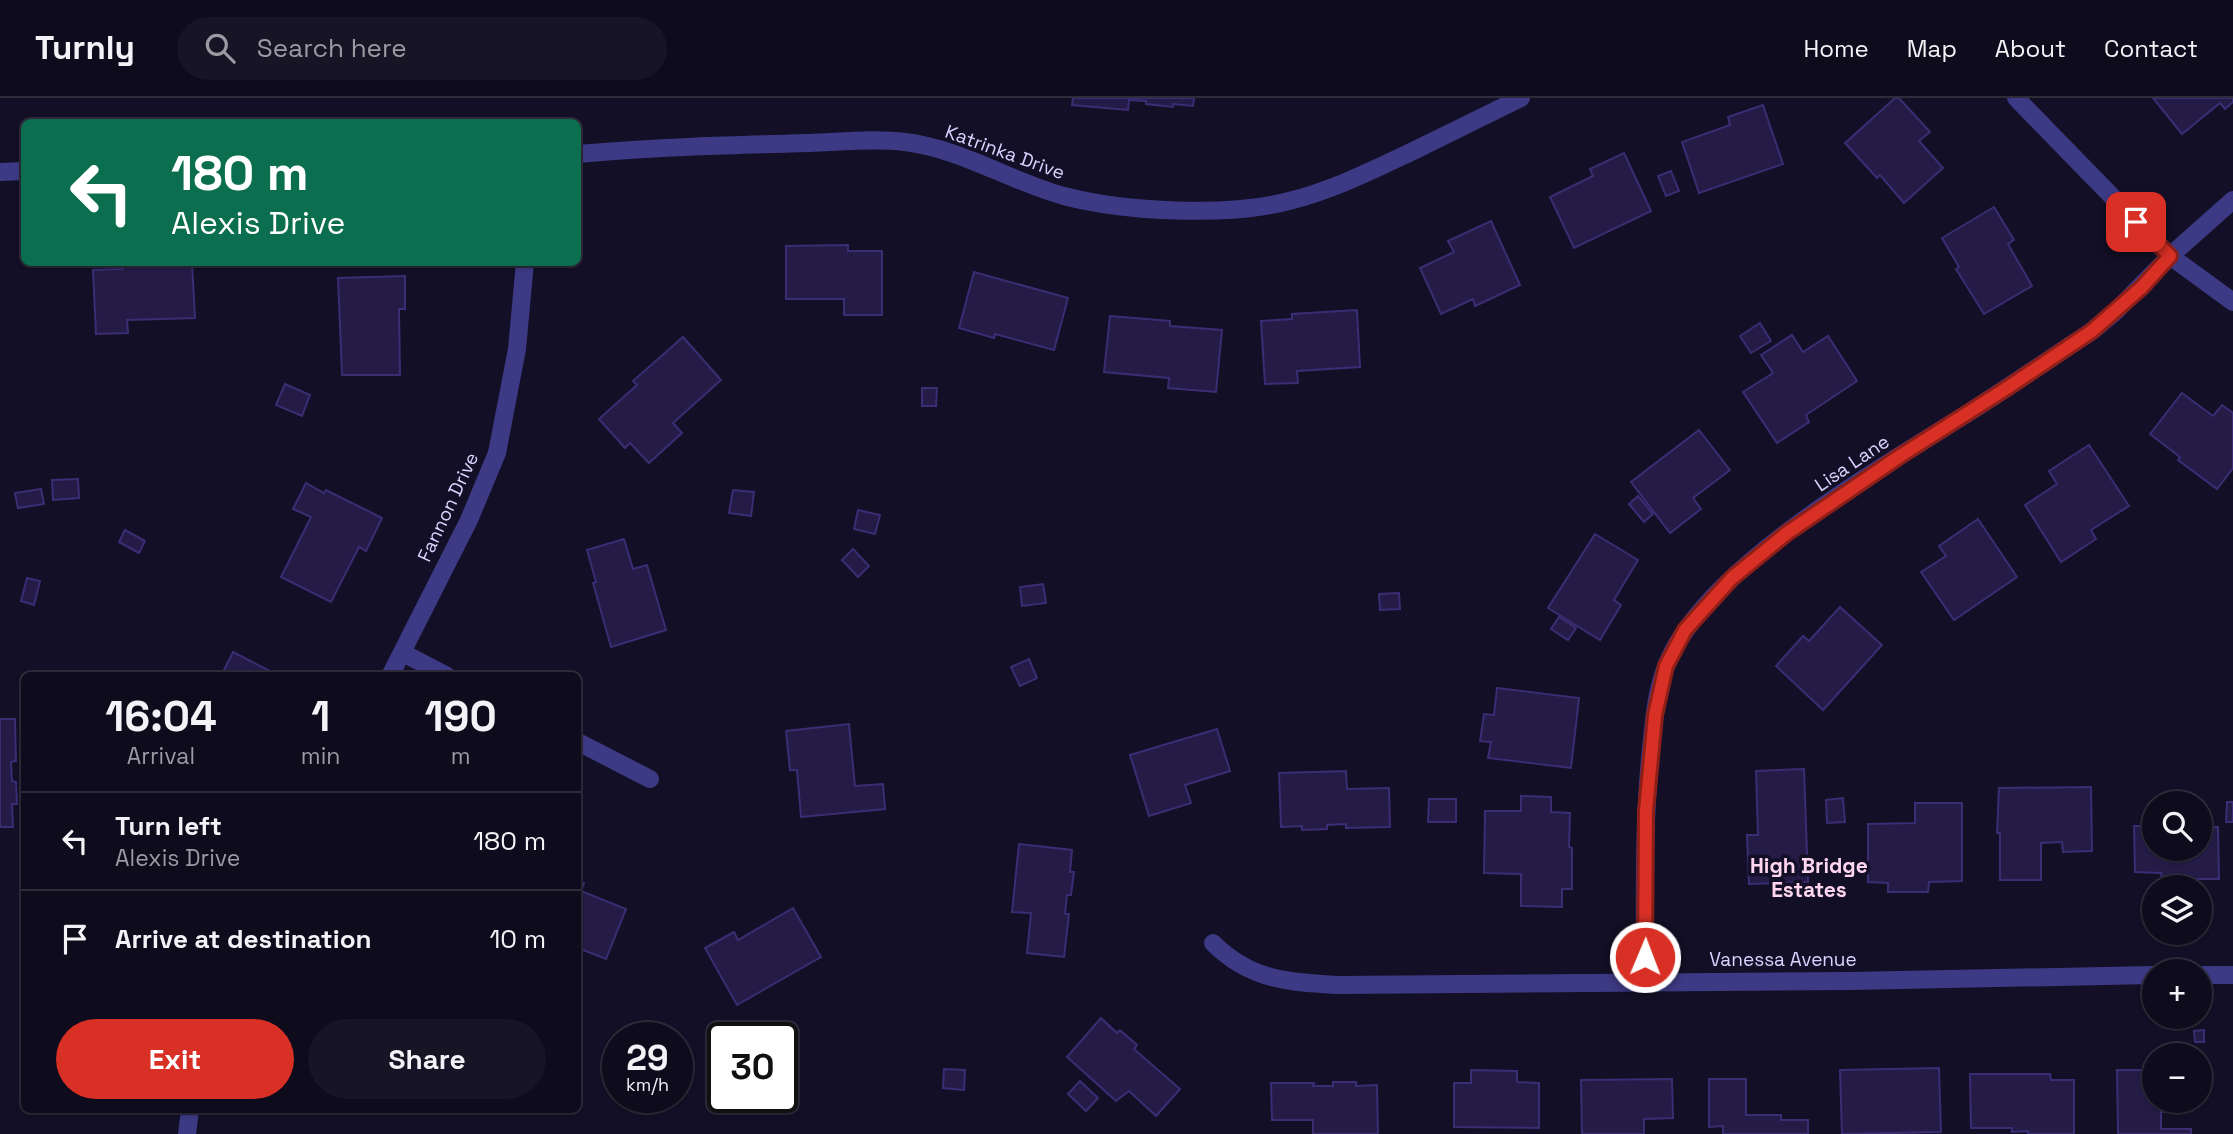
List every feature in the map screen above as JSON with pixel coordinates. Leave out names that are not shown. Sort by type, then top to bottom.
[{"type":"street","name":"Katrinka Drive","points":[[581,154],[769,144],[902,141],[949,151],[1017,180],[1064,196],[1130,207],[1221,210],[1262,207],[1291,201],[1340,184],[1521,98]]},
{"type":"street","points":[[2016,98],[2170,256],[2233,302]]},
{"type":"street","points":[[0,172],[21,171]]},
{"type":"street","name":"Lisa Lane","points":[[1645,981],[1646,811],[1653,726],[1666,666],[1685,630],[1732,578],[1787,533],[1889,462],[2092,331],[2233,200]]},
{"type":"street","name":"Fannon Drive","points":[[392,672],[469,520],[497,453],[517,349],[525,266]]},
{"type":"street","points":[[402,653],[439,672]]},
{"type":"street","points":[[581,744],[650,779]]},
{"type":"street","name":"Vanessa Avenue","points":[[1213,943],[1241,967],[1279,980],[1306,984],[1850,981],[2142,975]]},
{"type":"street","points":[[2212,975],[2233,975]]},
{"type":"street","points":[[187,1134],[190,1113]]},
{"type":"building","points":[[1073,98],[1194,98],[1193,106],[1173,104],[1173,107],[1129,100],[1128,110],[1072,105]]},
{"type":"building","points":[[1895,98],[1899,98],[1930,132],[1919,141],[1943,168],[1904,203],[1880,175],[1877,178],[1845,143]]},
{"type":"building","points":[[2153,98],[2233,98],[2233,102],[2225,109],[2220,103],[2182,134]]},
{"type":"building","points":[[1763,105],[1783,164],[1699,193],[1682,142],[1730,125],[1728,117]]},
{"type":"building","points":[[1624,153],[1651,211],[1574,248],[1550,197],[1593,176],[1590,169]]},
{"type":"building","points":[[1671,171],[1679,191],[1666,196],[1658,176]]},
{"type":"building","points":[[1994,207],[2014,240],[2008,244],[2032,286],[1984,314],[1956,269],[1959,267],[1942,238]]},
{"type":"building","points":[[1491,221],[1520,285],[1475,306],[1473,299],[1441,314],[1420,268],[1454,252],[1448,241]]},
{"type":"building","points":[[848,245],[848,251],[882,251],[882,315],[844,315],[844,299],[786,299],[786,246]]},
{"type":"building","points":[[124,266],[192,266],[195,318],[127,320],[128,333],[96,334],[93,270],[123,269]]},
{"type":"building","points":[[974,272],[1068,298],[1054,350],[995,334],[994,338],[959,328]]},
{"type":"building","points":[[405,276],[405,309],[399,309],[400,375],[342,375],[338,278]]},
{"type":"building","points":[[1357,310],[1360,367],[1297,371],[1298,383],[1265,384],[1261,321],[1292,319],[1292,314]]},
{"type":"building","points":[[1110,316],[1170,321],[1170,326],[1222,330],[1216,392],[1168,388],[1169,378],[1104,372]]},
{"type":"building","points":[[1760,323],[1771,341],[1751,353],[1740,336]]},
{"type":"building","points":[[1792,335],[1803,352],[1828,336],[1857,381],[1806,415],[1809,422],[1777,443],[1743,392],[1773,373],[1761,355]]},
{"type":"building","points":[[683,337],[721,380],[673,423],[682,433],[649,463],[630,443],[625,448],[599,419],[637,385],[633,381]]},
{"type":"building","points":[[285,384],[310,395],[302,416],[276,405]]},
{"type":"building","points":[[922,388],[937,388],[936,406],[922,406]]},
{"type":"building","points":[[2182,393],[2213,416],[2222,405],[2233,413],[2233,468],[2217,489],[2178,460],[2180,457],[2150,434]]},
{"type":"building","points":[[1699,430],[1730,470],[1693,498],[1701,509],[1670,533],[1631,482]]},
{"type":"building","points":[[2089,445],[2129,506],[2091,530],[2096,539],[2061,562],[2025,505],[2057,484],[2049,471]]},
{"type":"building","points":[[78,479],[79,498],[53,500],[52,480]]},
{"type":"building","points":[[306,483],[382,518],[366,551],[359,547],[331,602],[281,577],[311,517],[293,509]]},
{"type":"building","points":[[41,489],[44,504],[18,508],[15,493]]},
{"type":"building","points":[[733,490],[754,492],[751,516],[729,513]]},
{"type":"building","points":[[1638,496],[1653,514],[1644,522],[1629,504]]},
{"type":"building","points":[[858,510],[880,515],[875,534],[854,529]]},
{"type":"building","points":[[1978,519],[2017,577],[1954,620],[1921,572],[1946,556],[1939,546]]},
{"type":"building","points":[[125,530],[145,541],[139,553],[119,542]]},
{"type":"building","points":[[1595,534],[1638,560],[1614,600],[1621,605],[1600,640],[1548,608]]},
{"type":"building","points":[[624,539],[633,569],[647,565],[666,630],[611,647],[593,583],[596,582],[587,550]]},
{"type":"building","points":[[853,549],[869,566],[858,577],[842,560]]},
{"type":"building","points":[[27,578],[40,581],[34,605],[21,601]]},
{"type":"building","points":[[1043,584],[1046,603],[1022,606],[1020,587]]},
{"type":"building","points":[[1399,593],[1400,609],[1380,610],[1379,594]]},
{"type":"building","points":[[1840,607],[1882,645],[1823,710],[1776,666],[1803,636],[1809,641]]},
{"type":"building","points":[[1559,617],[1576,628],[1568,640],[1551,629]]},
{"type":"building","points":[[233,652],[272,672],[223,672]]},
{"type":"building","points":[[1029,659],[1037,678],[1020,686],[1011,667]]},
{"type":"building","points":[[1497,688],[1579,698],[1571,768],[1488,758],[1491,742],[1480,741],[1484,714],[1494,715]]},
{"type":"building","points":[[0,719],[15,719],[16,761],[11,762],[12,781],[16,782],[17,804],[12,804],[13,827],[0,827]]},
{"type":"building","points":[[849,724],[855,786],[883,784],[885,809],[801,817],[797,770],[790,770],[786,731]]},
{"type":"building","points":[[1217,729],[1230,771],[1185,785],[1191,803],[1149,816],[1130,755]]},
{"type":"building","points":[[1804,769],[1808,882],[1749,884],[1747,835],[1758,835],[1756,771]]},
{"type":"building","points":[[1346,771],[1347,789],[1389,788],[1390,827],[1346,828],[1346,824],[1327,825],[1327,829],[1302,830],[1302,826],[1281,827],[1279,773]]},
{"type":"building","points":[[2091,787],[2092,851],[2063,852],[2062,842],[2041,843],[2041,880],[2000,880],[2000,833],[1997,833],[1999,788]]},
{"type":"building","points":[[1521,796],[1551,797],[1551,812],[1570,813],[1572,889],[1562,889],[1562,907],[1521,906],[1521,874],[1484,873],[1485,811],[1521,811]]},
{"type":"building","points":[[1843,798],[1845,822],[1827,823],[1826,800]]},
{"type":"building","points":[[1429,799],[1456,799],[1456,822],[1428,822]]},
{"type":"building","points":[[2227,802],[2233,802],[2233,822],[2226,822]]},
{"type":"building","points":[[1915,803],[1962,803],[1962,881],[1929,882],[1928,892],[1888,892],[1888,883],[1868,882],[1868,824],[1915,823]]},
{"type":"building","points":[[2134,826],[2142,826],[2142,861],[2212,861],[2212,827],[2218,827],[2219,879],[2212,879],[2212,875],[2135,872]]},
{"type":"building","points":[[1019,844],[1072,850],[1070,872],[1074,872],[1071,895],[1067,895],[1065,914],[1069,914],[1064,957],[1027,953],[1031,913],[1012,912]]},
{"type":"building","points":[[581,891],[626,909],[606,959],[581,949]]},
{"type":"building","points":[[793,908],[821,957],[737,1005],[705,948],[734,932],[738,940]]},
{"type":"building","points":[[1101,1018],[1117,1033],[1120,1030],[1137,1045],[1134,1049],[1180,1089],[1156,1116],[1129,1091],[1116,1101],[1067,1057]]},
{"type":"building","points":[[2204,1030],[2204,1042],[2195,1042],[2194,1031]]},
{"type":"building","points":[[1939,1068],[1941,1132],[1842,1134],[1840,1070]]},
{"type":"building","points":[[944,1069],[965,1070],[964,1090],[943,1088]]},
{"type":"building","points":[[1471,1070],[1517,1071],[1517,1082],[1539,1083],[1539,1128],[1454,1127],[1454,1083],[1471,1083]]},
{"type":"building","points":[[2117,1070],[2142,1070],[2142,1113],[2161,1113],[2161,1129],[2191,1129],[2191,1134],[2118,1134]]},
{"type":"building","points":[[1970,1074],[2050,1074],[2051,1080],[2074,1080],[2074,1134],[2028,1134],[2028,1131],[2012,1132],[2012,1128],[1971,1128]]},
{"type":"building","points":[[1672,1079],[1673,1118],[1644,1119],[1644,1134],[1582,1134],[1581,1080]]},
{"type":"building","points":[[1709,1079],[1746,1079],[1746,1115],[1781,1115],[1781,1120],[1808,1120],[1808,1134],[1723,1134],[1723,1126],[1709,1127]]},
{"type":"building","points":[[1080,1081],[1098,1098],[1086,1111],[1068,1094]]},
{"type":"building","points":[[1333,1082],[1356,1082],[1356,1086],[1377,1085],[1378,1134],[1313,1134],[1313,1120],[1272,1120],[1271,1083],[1333,1086]]},
{"type":"district","name":"High Bridge Estates","points":[[1809,877]]},
{"type":"route","points":[[1645,957],[1646,811],[1655,715],[1666,666],[1685,630],[1732,578],[1787,533],[2092,331],[2116,311],[2170,256],[2136,222]]}]
